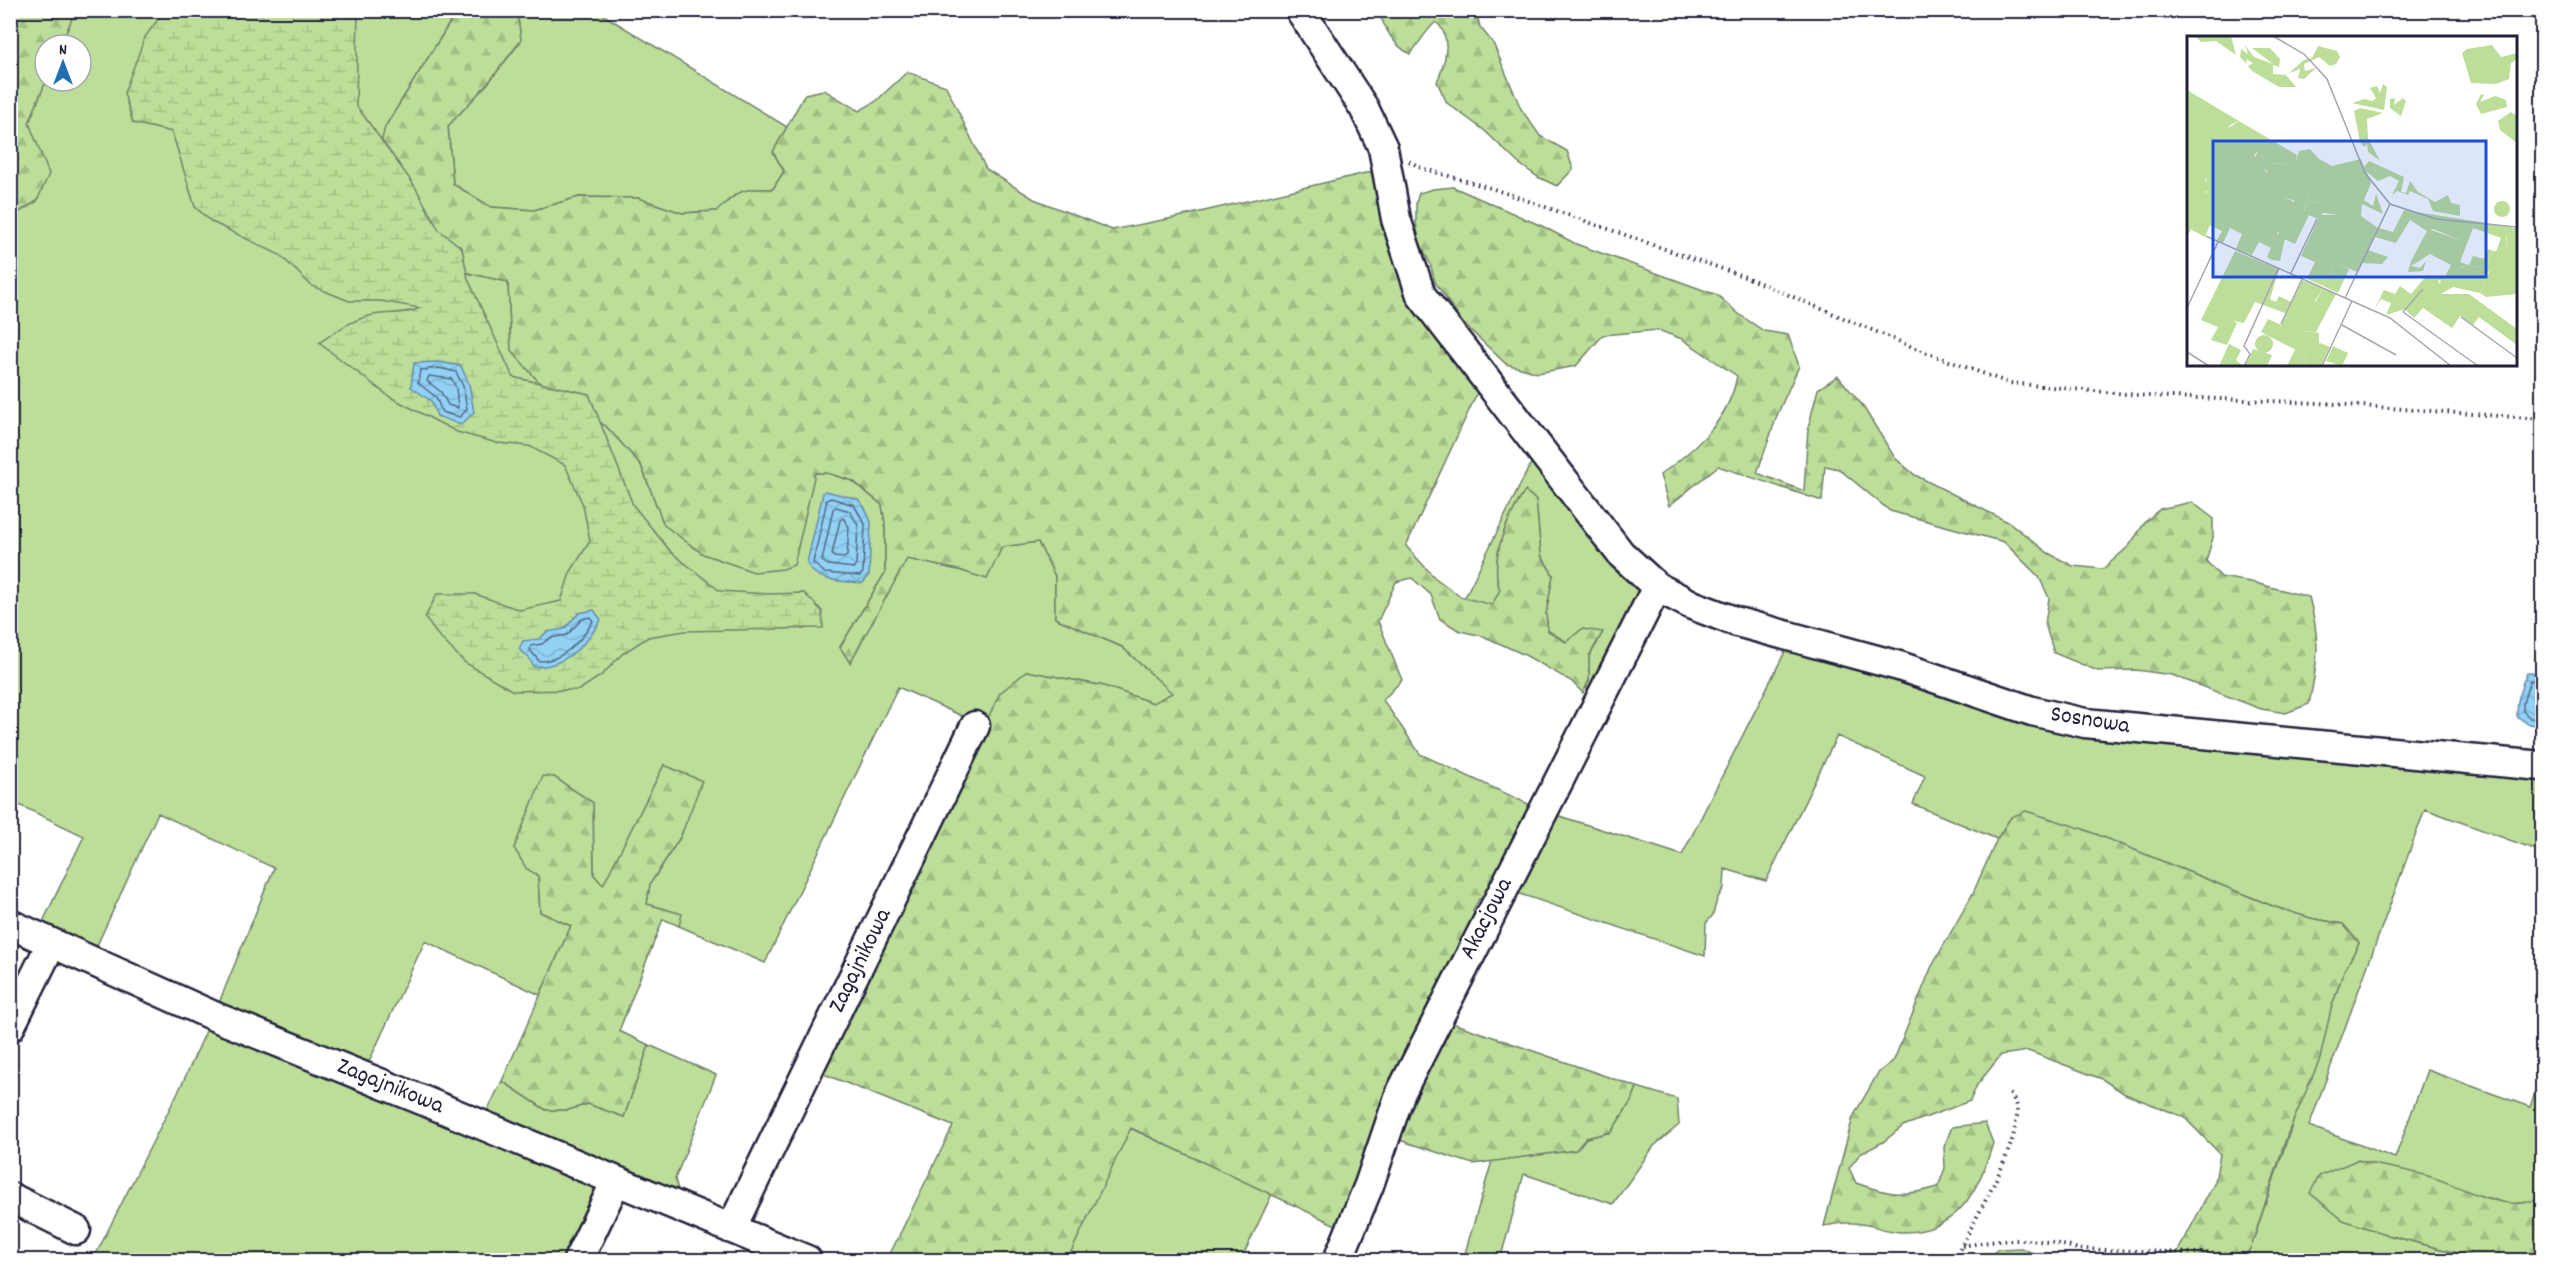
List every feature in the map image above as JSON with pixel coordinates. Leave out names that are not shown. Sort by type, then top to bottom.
[{"type":"street","name":"Sosnowa","points":[[1300,10],[1364,108],[1383,148],[1396,219],[1421,295],[1621,554],[1657,587],[1692,605],[1737,622],[1910,669],[2032,711],[2085,723],[2542,766]]},
{"type":"street","name":"Akacjowa","points":[[1338,1260],[1369,1185],[1400,1094],[1657,587]]},
{"type":"street","name":"Zagajnikowa","points":[[731,1229],[975,726]]},
{"type":"street","name":"Zagajnikowa","points":[[10,924],[218,1018],[807,1260]]},
{"type":"street","points":[[10,1027],[51,944]]},
{"type":"street","points":[[578,1260],[616,1181]]},
{"type":"street","points":[[10,1197],[76,1230]]},
{"type":"path","points":[[1383,148],[1421,168],[1494,189],[1748,278],[1922,351],[2009,383],[2148,396],[2320,403],[2542,419]]},
{"type":"path","points":[[1955,1260],[2002,1167],[2016,1122],[2017,1104],[2008,1091]]},
{"type":"path","points":[[1962,1246],[2004,1240],[2051,1241],[2078,1249],[2260,1255],[2272,1260]]},
{"type":"green space","points":[[11,10],[75,11],[66,33],[33,33],[33,93],[41,93],[29,123],[49,174],[37,201],[11,217]]},
{"type":"green space","points":[[75,11],[457,11],[385,127],[455,270],[508,282],[511,350],[551,396],[606,426],[641,465],[664,525],[815,473],[827,473],[852,481],[882,505],[885,523],[885,573],[840,647],[850,662],[907,559],[987,578],[1002,547],[1038,542],[1055,576],[1055,618],[1122,647],[1173,693],[1153,703],[1104,686],[1027,671],[984,726],[898,687],[765,963],[679,926],[681,914],[647,904],[650,884],[681,836],[664,765],[603,886],[594,875],[593,803],[554,777],[526,868],[538,876],[540,912],[571,926],[540,995],[425,941],[367,1066],[218,1005],[274,868],[158,813],[93,954],[40,928],[84,836],[11,801],[11,217],[37,201],[28,123],[41,93],[93,93],[93,33],[66,33]]},
{"type":"green space","points":[[164,11],[358,11],[356,105],[414,185],[439,230],[462,248],[468,279],[513,377],[589,394],[633,505],[671,552],[720,591],[768,594],[804,593],[822,611],[823,628],[685,631],[648,637],[622,654],[602,675],[579,690],[513,691],[464,662],[425,618],[437,594],[475,594],[520,610],[561,601],[570,573],[590,541],[583,505],[565,465],[529,446],[497,443],[457,432],[390,397],[319,343],[362,318],[420,308],[381,301],[349,301],[312,286],[280,255],[212,222],[195,207],[172,132],[133,123],[124,93],[145,37]]},
{"type":"green space","points":[[457,11],[517,11],[521,40],[489,82],[448,126],[453,184],[491,207],[534,210],[579,197],[638,198],[682,213],[717,211],[736,195],[747,190],[773,189],[784,171],[773,152],[805,94],[824,90],[859,111],[875,102],[907,72],[946,86],[986,169],[1034,199],[1112,230],[1183,216],[1383,169],[1450,342],[1478,391],[1406,546],[1434,577],[1461,597],[1492,605],[1500,590],[1497,577],[1498,552],[1506,526],[1525,491],[1536,500],[1541,555],[1553,575],[1546,614],[1548,631],[1566,642],[1582,629],[1603,632],[1589,656],[1589,680],[1583,693],[1571,681],[1525,655],[1483,636],[1460,631],[1440,619],[1431,595],[1412,578],[1396,582],[1378,621],[1402,680],[1383,700],[1420,754],[1537,808],[1490,898],[1479,899],[1473,911],[1479,921],[1342,1228],[1131,1128],[1067,1260],[887,1260],[953,1126],[819,1072],[1000,693],[1027,671],[1104,686],[1153,703],[1172,693],[1122,647],[1055,618],[1055,576],[1038,542],[1002,547],[987,579],[959,570],[907,559],[850,663],[840,647],[885,573],[885,523],[882,505],[853,481],[827,473],[815,473],[794,565],[783,569],[754,572],[703,554],[664,525],[641,465],[606,426],[551,396],[511,350],[508,282],[455,270],[369,191],[385,127]]},
{"type":"green space","points":[[517,11],[597,11],[787,127],[773,152],[784,171],[773,189],[747,190],[736,195],[717,211],[682,213],[638,198],[579,197],[534,210],[491,207],[453,184],[448,126],[489,82],[521,41]]},
{"type":"green space","points":[[1378,11],[1476,11],[1480,27],[1493,43],[1521,109],[1540,136],[1567,151],[1573,169],[1557,186],[1538,177],[1518,163],[1485,131],[1447,103],[1437,82],[1445,59],[1446,42],[1436,22],[1410,54],[1394,41]]},
{"type":"green space","points":[[1453,187],[1544,227],[1576,244],[1717,295],[1740,315],[1764,331],[1788,335],[1799,366],[1778,413],[1757,473],[1804,491],[1808,428],[1818,389],[1838,376],[1862,405],[1895,458],[1915,475],[2010,523],[2048,553],[2073,566],[2103,569],[2129,546],[2146,521],[2160,509],[2192,502],[2213,518],[2213,538],[2206,561],[2221,577],[2309,597],[2317,651],[2309,704],[2286,713],[2261,709],[2172,675],[2136,670],[2098,671],[2054,653],[2045,624],[2049,598],[2039,577],[2004,542],[1890,511],[1839,469],[1825,466],[1822,501],[1718,466],[1669,506],[1660,475],[1709,433],[1727,407],[1737,376],[1682,339],[1658,330],[1603,335],[1576,366],[1538,373],[1506,364],[1462,322],[1435,282],[1430,263],[1419,241],[1416,203],[1419,193]]},
{"type":"green space","points":[[1533,459],[1640,590],[1597,695],[1586,688],[1589,680],[1589,656],[1598,642],[1582,629],[1567,642],[1548,631],[1546,614],[1553,575],[1541,555],[1536,500],[1525,491],[1506,526],[1498,552],[1497,577],[1500,590],[1492,606],[1464,599]]},
{"type":"green space","points":[[1788,646],[1964,695],[2542,773],[2542,852],[2425,809],[2309,1126],[2395,1158],[2427,1070],[2530,1107],[2542,1073],[2542,1197],[2532,1203],[2509,1204],[2357,1160],[2388,1235],[2483,1260],[2243,1260],[2251,1247],[2343,973],[2359,943],[2343,924],[2310,918],[2275,907],[2083,829],[2011,817],[1997,839],[1913,804],[1925,776],[1837,736],[1766,881],[1725,869],[1724,888],[1717,899],[1713,915],[1706,923],[1705,956],[1511,891],[1553,814],[1682,855]]},
{"type":"green space","points":[[664,765],[702,781],[681,836],[650,884],[647,904],[682,914],[679,926],[663,919],[619,1031],[649,1045],[624,1117],[588,1104],[568,1110],[546,1110],[502,1081],[571,926],[540,912],[538,876],[526,868],[514,848],[543,776],[554,777],[593,803],[594,875],[603,885]]},
{"type":"green space","points":[[2026,811],[2083,829],[2275,907],[2310,918],[2343,924],[2359,943],[2343,973],[2331,1009],[2320,1059],[2288,1133],[2251,1247],[2243,1260],[2159,1260],[2178,1251],[2215,1182],[2220,1154],[2184,1117],[2125,1094],[2102,1079],[2028,1051],[2001,1055],[1977,1085],[1970,1101],[1903,1126],[1883,1142],[1860,1154],[1849,1168],[1856,1183],[1878,1190],[1906,1193],[1938,1187],[1945,1168],[1944,1147],[1952,1127],[1985,1123],[1993,1143],[1973,1192],[1952,1217],[1938,1225],[1902,1232],[1858,1223],[1824,1226],[1853,1117],[1878,1073],[1894,1060],[1931,968],[1973,893],[1997,839],[2011,817]]},
{"type":"green space","points":[[1444,1020],[1637,1087],[1632,1100],[1611,1132],[1586,1138],[1576,1150],[1473,1164],[1393,1138]]},
{"type":"green space","points":[[207,1029],[620,1194],[589,1260],[93,1260],[183,1082]]},
{"type":"green space","points":[[649,1045],[716,1075],[675,1179],[680,1197],[473,1114],[487,1111],[502,1081],[546,1110],[568,1110],[588,1104],[624,1117]]},
{"type":"green space","points":[[1637,1087],[1677,1099],[1679,1125],[1654,1146],[1613,1204],[1524,1174],[1500,1260],[1463,1260],[1492,1161],[1576,1150],[1586,1138],[1611,1132],[1632,1100]]},
{"type":"green space","points":[[1130,1128],[1272,1194],[1241,1260],[1067,1260]]},
{"type":"green space","points":[[2357,1160],[2422,1174],[2500,1202],[2528,1202],[2542,1197],[2542,1260],[2483,1260],[2388,1235],[2343,1220],[2310,1193],[2319,1176]]},
{"type":"green space","points":[[2021,1248],[2049,1260],[1986,1260],[1998,1249]]},
{"type":"water","points":[[439,362],[461,366],[469,384],[474,412],[461,425],[437,416],[431,401],[411,387],[414,363]]},
{"type":"water","points":[[825,491],[858,499],[871,522],[869,575],[863,583],[823,578],[811,570],[807,563]]},
{"type":"water","points":[[594,610],[601,620],[581,646],[565,659],[534,667],[529,658],[519,649],[523,641],[539,639],[547,632],[564,629],[579,613]]},
{"type":"water","points":[[2527,673],[2542,676],[2542,726],[2528,724],[2517,716],[2519,694]]}]
